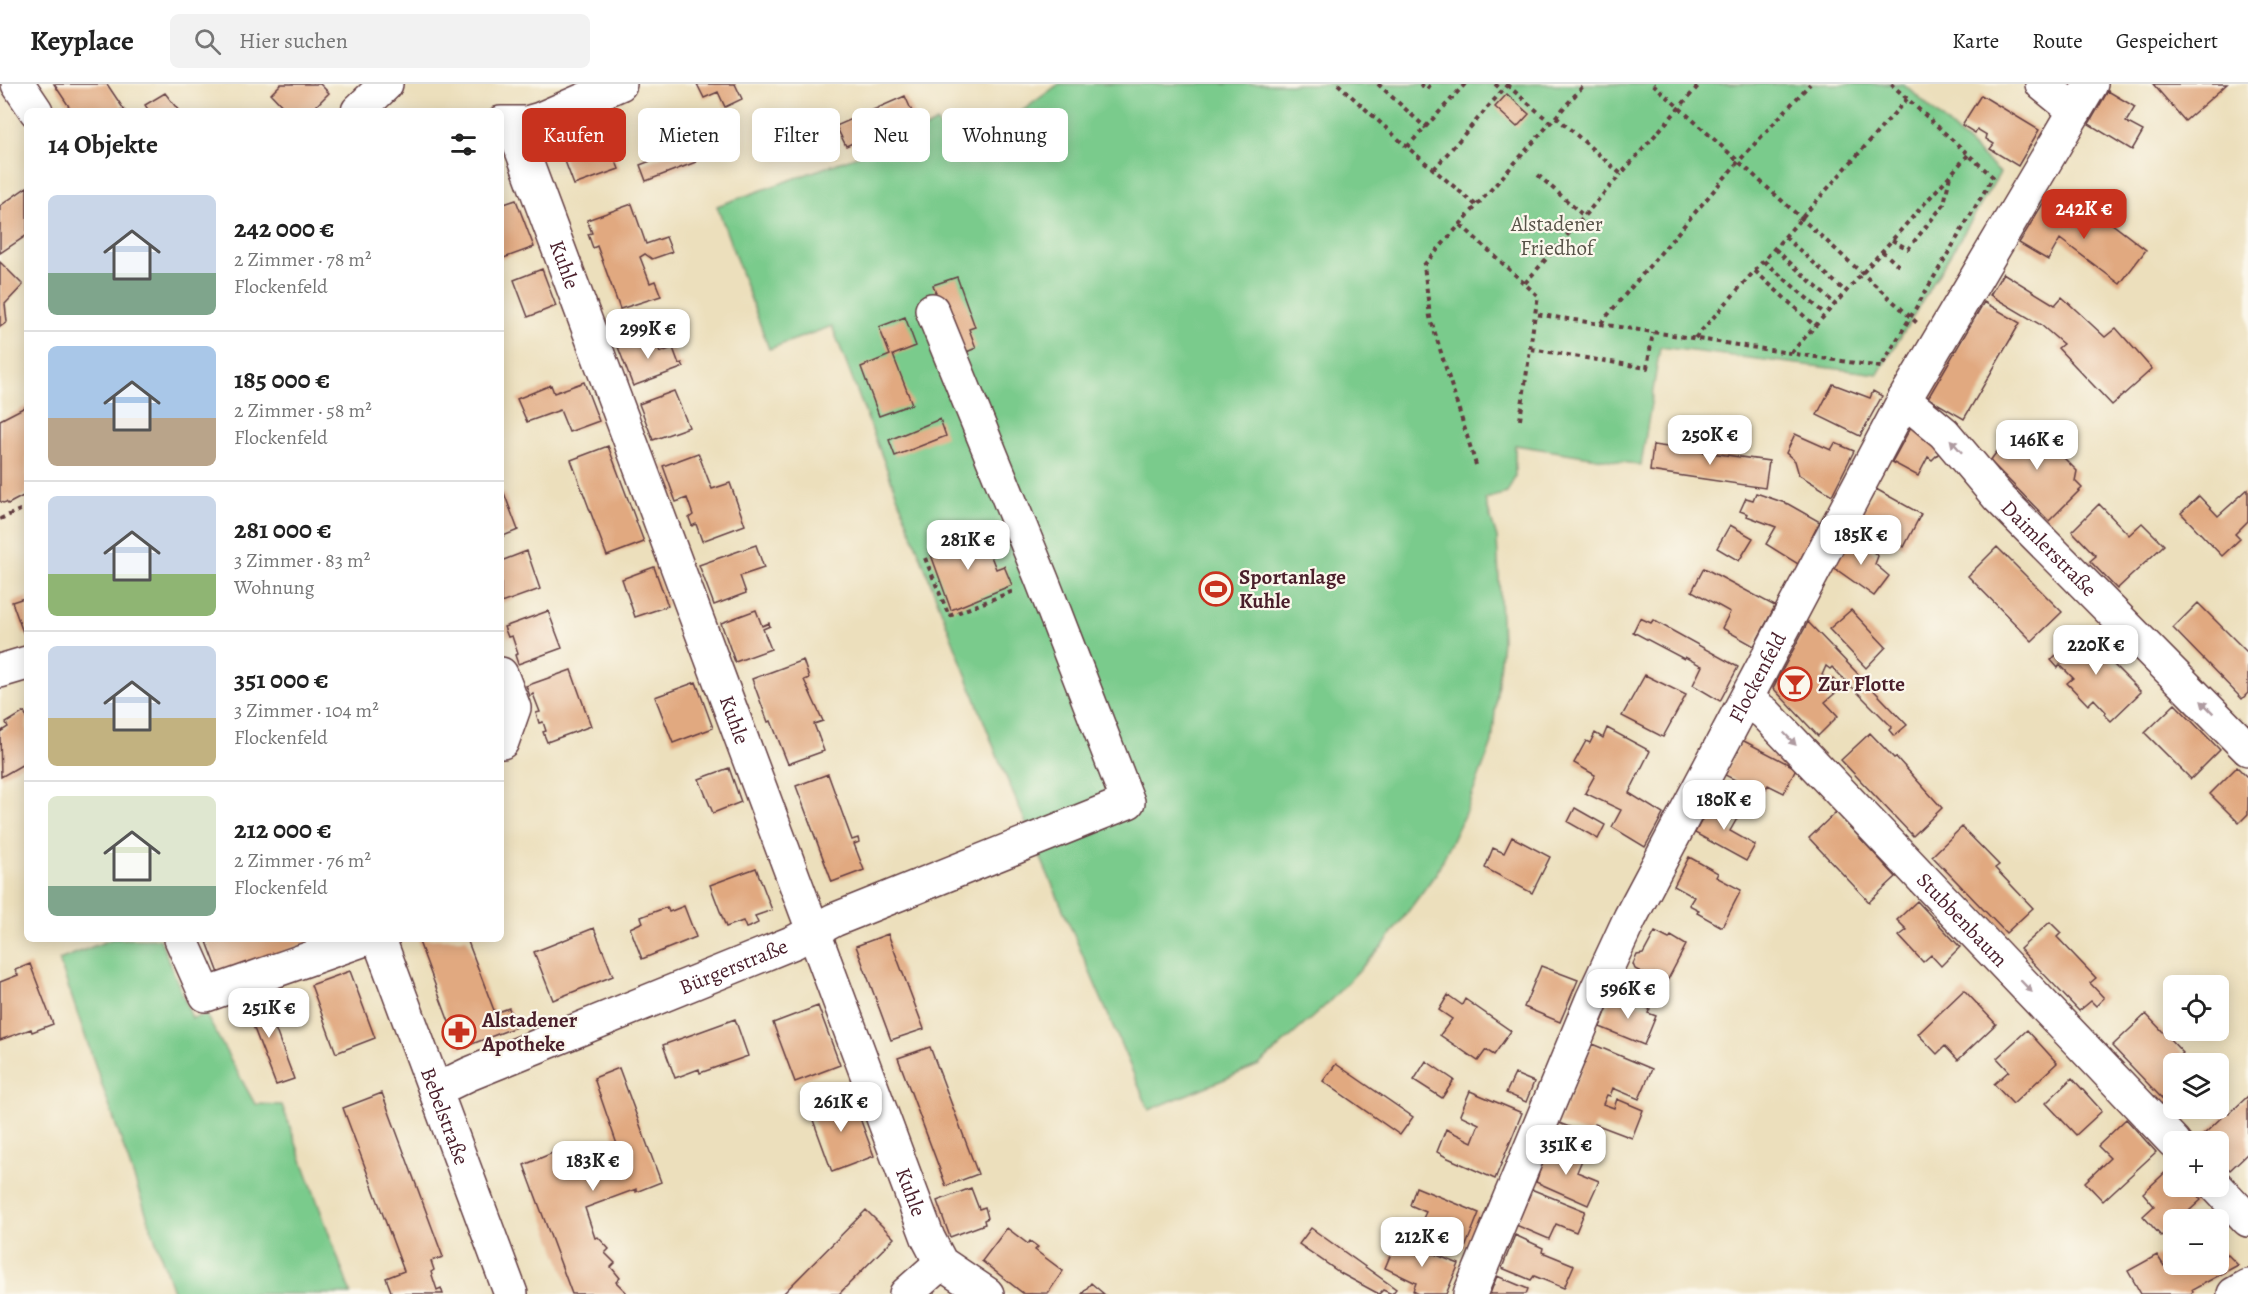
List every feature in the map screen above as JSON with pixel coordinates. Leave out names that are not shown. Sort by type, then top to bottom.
[{"type":"street","points":[[18,84],[34,108]]},
{"type":"street","points":[[506,124],[540,119],[620,84]]},
{"type":"street","points":[[2042,84],[2075,111]]},
{"type":"street","name":"Flockenfeld","points":[[1470,1294],[1610,959],[1630,918],[1904,400],[2091,84]]},
{"type":"street","name":"Kuhle","points":[[506,124],[928,1238],[941,1263],[987,1294]]},
{"type":"street","points":[[932,310],[1042,580]]},
{"type":"street","name":"Daimlerstraße","points":[[1904,400],[1944,433],[2000,498],[2248,749]]},
{"type":"street","name":"Bürgerstraße","points":[[436,1090],[469,1074],[794,942],[813,930],[1128,802],[1042,580]]},
{"type":"street","points":[[0,670],[24,664]]},
{"type":"street","points":[[504,682],[514,708],[504,736]]},
{"type":"street","name":"Stubbenbaum","points":[[1747,700],[1765,713],[2164,1131]]},
{"type":"street","points":[[182,942],[206,995],[356,942]]},
{"type":"street","name":"Bebelstraße","points":[[380,942],[511,1294]]},
{"type":"street","points":[[2227,1197],[2248,1220]]},
{"type":"street","points":[[906,1294],[941,1263]]},
{"type":"street","points":[[2234,1294],[2248,1286]]},
{"type":"path","points":[[1338,84],[1407,147],[1478,206]]},
{"type":"path","points":[[1378,84],[1426,128]]},
{"type":"path","points":[[1420,84],[1426,89],[1431,84]]},
{"type":"path","points":[[1407,147],[1465,84]]},
{"type":"path","points":[[1495,84],[1502,90]]},
{"type":"path","points":[[1476,465],[1430,317],[1424,265],[1585,84]]},
{"type":"path","points":[[1653,84],[1938,341]]},
{"type":"path","points":[[1525,283],[1700,84]]},
{"type":"path","points":[[1601,324],[1738,162],[1810,84]]},
{"type":"path","points":[[1535,314],[1881,367],[1993,177],[1891,84]]},
{"type":"path","points":[[1434,169],[1507,85],[1551,123]]},
{"type":"path","points":[[1695,338],[1907,99]]},
{"type":"path","points":[[1556,117],[1621,174]]},
{"type":"path","points":[[1791,353],[1968,155]]},
{"type":"path","points":[[1538,175],[1584,216]]},
{"type":"path","points":[[1892,240],[1908,249],[1944,204],[1950,175]]},
{"type":"path","points":[[1461,225],[1538,296],[1520,420]]},
{"type":"path","points":[[1785,237],[1845,291]]},
{"type":"path","points":[[1775,249],[1834,303]]},
{"type":"path","points":[[1882,251],[1900,267]]},
{"type":"path","points":[[1764,261],[1825,314]]},
{"type":"path","points":[[1755,271],[1815,326]]},
{"type":"path","points":[[1531,349],[1647,368],[1653,332]]},
{"type":"path","points":[[0,519],[24,508]]},
{"type":"path","points":[[925,558],[949,616],[1042,580]]},
{"type":"green space","name":"Sportanlage Kuhle","points":[[1059,84],[1904,84],[2000,173],[1878,374],[1660,347],[1641,465],[1515,445],[1515,476],[1507,493],[1485,499],[1497,538],[1502,640],[1492,743],[1466,811],[1437,872],[1384,944],[1326,1005],[1259,1065],[1149,1110],[998,758],[832,326],[769,349],[717,206],[852,158],[852,162],[930,162],[930,126],[937,122],[942,133],[942,162],[1068,162],[1068,108],[1026,108]]},
{"type":"green space","points":[[104,942],[161,942],[192,1018],[206,1015],[255,1104],[282,1105],[351,1294],[174,1294],[59,960]]},
{"type":"building","points":[[54,84],[107,84],[123,108],[70,108]]},
{"type":"building","points":[[281,84],[320,84],[329,93],[314,108],[284,108],[271,94]]},
{"type":"building","points":[[697,84],[735,84],[742,99],[725,107],[718,92],[704,98]]},
{"type":"building","points":[[2153,84],[2227,84],[2185,121]]},
{"type":"building","points":[[2108,91],[2135,107],[2126,122],[2143,131],[2132,150],[2089,124]]},
{"type":"building","points":[[165,93],[177,108],[147,108],[145,105]]},
{"type":"building","points":[[1507,94],[1529,114],[1517,127],[1495,107]]},
{"type":"building","points":[[1981,95],[2039,130],[2018,166],[1990,149],[1994,144],[1986,139],[1987,135],[1977,129],[1975,133],[1962,125]]},
{"type":"building","points":[[905,96],[910,108],[877,108]]},
{"type":"building","points":[[852,119],[852,143],[846,146],[840,134],[840,124]]},
{"type":"building","points":[[565,162],[616,162],[619,169],[574,185]]},
{"type":"building","points":[[648,162],[696,162],[646,181],[640,165]]},
{"type":"building","points":[[24,189],[24,237],[0,253],[0,206]]},
{"type":"building","points":[[516,200],[534,247],[504,258],[504,204]]},
{"type":"building","points":[[2045,200],[2080,220],[2090,207],[2146,250],[2120,284],[2060,239],[2048,260],[2019,243]]},
{"type":"building","points":[[632,204],[646,244],[666,237],[672,252],[652,259],[645,254],[640,257],[650,283],[655,281],[661,296],[620,309],[597,246],[593,248],[588,234],[592,233],[587,220]]},
{"type":"building","points":[[0,262],[23,285],[5,304],[7,322],[0,327]]},
{"type":"building","points":[[542,269],[556,306],[528,317],[514,280]]},
{"type":"building","points":[[2003,273],[2055,305],[2062,297],[2105,337],[2116,328],[2152,369],[2112,405],[2058,348],[2063,344],[2041,325],[1990,295]]},
{"type":"building","points":[[957,277],[975,327],[969,329],[976,348],[957,356],[933,285]]},
{"type":"building","points":[[1984,302],[2020,323],[1964,419],[1928,398]]},
{"type":"building","points":[[905,317],[916,346],[893,355],[912,404],[879,416],[861,367],[890,355],[879,327]]},
{"type":"building","points":[[653,335],[660,352],[673,348],[679,364],[682,363],[684,367],[633,386],[618,347]]},
{"type":"building","points":[[584,382],[599,421],[569,432],[560,410],[527,422],[517,399],[551,385],[554,393]]},
{"type":"building","points":[[1833,384],[1870,398],[1873,391],[1882,396],[1860,436],[1817,415]]},
{"type":"building","points":[[674,391],[689,427],[653,440],[639,404]]},
{"type":"building","points":[[24,408],[24,496],[8,504],[0,501],[0,420]]},
{"type":"building","points":[[940,419],[946,436],[895,456],[889,440]]},
{"type":"building","points":[[2018,423],[2028,433],[2038,432],[2077,471],[2075,481],[2082,488],[2049,521],[1990,461]]},
{"type":"building","points":[[1911,427],[1936,442],[1943,449],[1932,460],[1928,457],[1918,476],[1892,462]]},
{"type":"building","points":[[1795,434],[1831,450],[1835,443],[1854,451],[1832,495],[1799,475],[1795,461],[1786,453]]},
{"type":"building","points":[[1653,445],[1769,461],[1765,488],[1650,471]]},
{"type":"building","points":[[608,446],[644,542],[607,556],[571,460]]},
{"type":"building","points":[[698,453],[712,489],[730,483],[745,525],[702,541],[696,524],[692,526],[689,518],[693,515],[687,498],[676,502],[663,466]]},
{"type":"building","points":[[1876,489],[1921,514],[1904,547],[1857,522]]},
{"type":"building","points":[[2248,489],[2248,521],[2235,534],[2240,539],[2222,556],[2181,513],[2199,496],[2218,516]]},
{"type":"building","points":[[504,493],[518,530],[504,536]]},
{"type":"building","points":[[1756,493],[1788,504],[1820,522],[1798,564],[1766,544],[1776,527],[1740,511],[1746,498],[1753,500]]},
{"type":"building","points":[[2099,504],[2129,535],[2142,523],[2164,545],[2117,589],[2090,561],[2096,556],[2072,531]]},
{"type":"building","points":[[1730,525],[1753,538],[1739,561],[1717,548]]},
{"type":"building","points":[[982,533],[996,569],[1004,566],[1012,585],[951,610],[930,552]]},
{"type":"building","points":[[1852,534],[1878,556],[1875,564],[1889,576],[1874,596],[1833,567]]},
{"type":"building","points":[[756,545],[764,568],[740,576],[746,593],[714,605],[699,565]]},
{"type":"building","points":[[1997,547],[2062,612],[2032,641],[1968,576]]},
{"type":"building","points":[[527,551],[540,589],[504,602],[504,560]]},
{"type":"building","points":[[654,567],[668,606],[635,617],[622,579]]},
{"type":"building","points":[[1704,568],[1775,606],[1754,646],[1722,628],[1730,612],[1692,591]]},
{"type":"building","points":[[24,598],[24,635],[12,602]]},
{"type":"building","points":[[2198,603],[2248,653],[2248,693],[2242,699],[2173,628]]},
{"type":"building","points":[[756,610],[762,626],[769,623],[770,626],[763,629],[771,649],[735,662],[721,623]]},
{"type":"building","points":[[1851,610],[1886,647],[1866,668],[1829,629]]},
{"type":"building","points":[[548,611],[562,648],[518,664],[515,655],[518,654],[512,636],[508,637],[504,627]]},
{"type":"building","points":[[1640,618],[1651,623],[1653,620],[1738,667],[1720,701],[1693,685],[1702,666],[1633,632]]},
{"type":"building","points":[[1808,622],[1907,725],[1894,736],[1889,730],[1892,727],[1832,667],[1830,669],[1826,666],[1822,675],[1829,682],[1833,679],[1841,688],[1825,702],[1838,716],[1818,736],[1773,688]]},
{"type":"building","points":[[2080,631],[2141,692],[2111,721],[2094,699],[2088,705],[2067,683],[2073,678],[2060,665],[2058,668],[2051,660]]},
{"type":"building","points":[[803,660],[809,678],[804,680],[823,721],[814,724],[824,751],[788,764],[771,721],[768,722],[752,679]]},
{"type":"building","points":[[571,670],[591,726],[547,742],[543,732],[546,731],[543,722],[539,723],[536,713],[540,712],[533,694],[530,696],[526,686]]},
{"type":"building","points":[[1645,675],[1686,695],[1663,737],[1622,716]]},
{"type":"building","points":[[696,682],[713,728],[673,743],[655,697]]},
{"type":"building","points":[[2175,704],[2220,750],[2191,779],[2145,733]]},
{"type":"building","points":[[24,712],[24,764],[1,777],[0,732],[8,727],[6,723]]},
{"type":"building","points":[[1607,728],[1650,751],[1629,793],[1663,814],[1645,847],[1612,827],[1621,810],[1585,793],[1595,775],[1574,763],[1586,741],[1590,743],[1595,733],[1603,738]]},
{"type":"building","points":[[1870,733],[1894,758],[1896,757],[1942,808],[1913,836],[1841,760]]},
{"type":"building","points":[[1742,740],[1796,768],[1784,793],[1768,785],[1763,794],[1725,775]]},
{"type":"building","points":[[2237,767],[2248,778],[2248,814],[2239,823],[2210,794]]},
{"type":"building","points":[[729,768],[741,802],[713,813],[699,779]]},
{"type":"building","points":[[828,774],[852,840],[858,838],[859,842],[854,844],[864,870],[832,882],[796,786]]},
{"type":"building","points":[[1712,800],[1739,815],[1730,831],[1755,845],[1746,861],[1695,833]]},
{"type":"building","points":[[1575,808],[1605,825],[1598,839],[1568,822]]},
{"type":"building","points":[[1836,812],[1896,877],[1869,902],[1809,838]]},
{"type":"building","points":[[1962,827],[1999,865],[1995,868],[2033,908],[2006,933],[1932,856]]},
{"type":"building","points":[[1512,837],[1550,857],[1532,893],[1485,868],[1493,848],[1504,853]]},
{"type":"building","points":[[1689,857],[1718,873],[1716,877],[1741,890],[1722,927],[1697,913],[1699,910],[1689,905],[1694,897],[1674,886]]},
{"type":"building","points":[[756,868],[772,910],[755,916],[758,923],[752,926],[746,928],[743,921],[726,927],[710,885]]},
{"type":"building","points":[[1917,901],[1960,947],[1941,966],[1931,955],[1923,962],[1899,936],[1907,930],[1897,920]]},
{"type":"building","points":[[684,906],[696,937],[642,959],[630,928],[643,922],[641,917],[667,907],[669,912]]},
{"type":"building","points":[[2050,922],[2061,933],[2057,937],[2096,978],[2090,983],[2104,998],[2096,1006],[2091,1001],[2079,1011],[2020,949]]},
{"type":"building","points":[[594,928],[613,976],[553,1000],[534,952]]},
{"type":"building","points":[[1655,932],[1669,939],[1671,936],[1686,945],[1665,985],[1635,969],[1633,964],[1637,955],[1643,954]]},
{"type":"building","points":[[888,934],[924,1029],[891,1040],[856,946]]},
{"type":"building","points":[[207,942],[308,942],[220,976]]},
{"type":"building","points":[[419,942],[468,942],[495,1013],[509,1008],[516,1027],[459,1049]]},
{"type":"building","points":[[30,964],[53,1024],[0,1040],[0,982],[18,975],[15,970]]},
{"type":"building","points":[[1541,966],[1578,980],[1560,1022],[1524,1007]]},
{"type":"building","points":[[350,971],[375,1038],[336,1053],[311,985]]},
{"type":"building","points":[[1964,990],[1996,1024],[1958,1060],[1945,1046],[1937,1054],[1918,1034]]},
{"type":"building","points":[[262,993],[294,1079],[276,1085],[243,1000]]},
{"type":"building","points":[[1613,994],[1650,1009],[1648,1013],[1656,1016],[1644,1045],[1600,1027]]},
{"type":"building","points":[[1448,995],[1462,1005],[1465,999],[1511,1031],[1494,1055],[1486,1050],[1478,1061],[1440,1035],[1452,1019],[1439,1010]]},
{"type":"building","points":[[818,1006],[840,1065],[795,1082],[773,1023]]},
{"type":"building","points":[[2146,1014],[2163,1032],[2163,1041],[2172,1041],[2183,1053],[2163,1053],[2163,1099],[2112,1046]]},
{"type":"building","points":[[735,1019],[748,1056],[700,1073],[699,1069],[675,1078],[663,1045]]},
{"type":"building","points":[[2027,1030],[2057,1063],[2013,1104],[1994,1084],[2009,1071],[1997,1058]]},
{"type":"building","points":[[1592,1044],[1652,1069],[1639,1099],[1613,1088],[1603,1104],[1614,1108],[1617,1099],[1643,1110],[1632,1138],[1595,1124],[1590,1135],[1559,1123]]},
{"type":"building","points":[[930,1047],[978,1174],[946,1186],[898,1058]]},
{"type":"building","points":[[1426,1061],[1454,1080],[1442,1098],[1414,1080]]},
{"type":"building","points":[[1336,1064],[1413,1117],[1400,1135],[1323,1081]]},
{"type":"building","points":[[619,1068],[661,1182],[585,1208],[595,1238],[598,1237],[609,1249],[605,1253],[615,1263],[611,1267],[620,1278],[616,1282],[626,1292],[623,1294],[572,1294],[524,1165],[562,1149],[572,1171],[579,1167],[578,1163],[611,1150],[614,1156],[620,1153],[594,1078]]},
{"type":"building","points":[[1515,1074],[1534,1082],[1526,1102],[1506,1093]]},
{"type":"building","points":[[2072,1078],[2102,1111],[2076,1135],[2046,1103]]},
{"type":"building","points":[[1470,1091],[1522,1113],[1495,1179],[1437,1152],[1446,1129],[1472,1142],[1479,1124],[1460,1115]]},
{"type":"building","points":[[382,1093],[443,1257],[431,1261],[434,1270],[431,1272],[437,1290],[441,1288],[443,1294],[392,1294],[386,1278],[404,1271],[343,1108]]},
{"type":"building","points":[[851,1094],[874,1156],[832,1172],[809,1109]]},
{"type":"building","points":[[2248,1096],[2248,1153],[2230,1170],[2229,1131],[2207,1131],[2220,1119],[2229,1119],[2229,1114]]},
{"type":"building","points":[[2126,1119],[2156,1152],[2103,1201],[2085,1182],[2110,1158],[2098,1146]]},
{"type":"building","points":[[1548,1146],[1582,1160],[1577,1172],[1599,1181],[1588,1205],[1536,1182]]},
{"type":"building","points":[[2163,1174],[2163,1197],[2198,1197],[2201,1200],[2191,1209],[2163,1209],[2163,1234],[2161,1236],[2143,1216],[2154,1206],[2143,1193]]},
{"type":"building","points":[[1416,1187],[1479,1213],[1465,1248],[1418,1229],[1426,1212],[1410,1205]]},
{"type":"building","points":[[971,1188],[979,1209],[985,1207],[988,1218],[984,1220],[985,1224],[950,1237],[937,1201]]},
{"type":"building","points":[[1531,1189],[1585,1211],[1576,1232],[1556,1224],[1549,1239],[1516,1225]]},
{"type":"building","points":[[866,1210],[894,1238],[839,1294],[783,1294]]},
{"type":"building","points":[[1007,1228],[1028,1244],[1030,1241],[1038,1247],[1035,1250],[1063,1271],[1048,1293],[1024,1294],[982,1261]]},
{"type":"building","points":[[1311,1228],[1396,1289],[1392,1294],[1383,1290],[1379,1294],[1342,1274],[1299,1244]]},
{"type":"building","points":[[1515,1235],[1543,1248],[1542,1252],[1574,1265],[1564,1288],[1534,1276],[1531,1280],[1502,1268]]},
{"type":"building","points":[[1397,1239],[1459,1264],[1446,1294],[1419,1294],[1413,1291],[1416,1283],[1385,1268]]},
{"type":"building","points":[[2157,1255],[2163,1264],[2163,1275],[2220,1275],[2192,1290],[2190,1294],[2141,1294],[2128,1271]]},
{"type":"building","points":[[2229,1256],[2238,1265],[2229,1270]]},
{"type":"building","points":[[1497,1276],[1528,1289],[1526,1294],[1490,1294]]},
{"type":"building","points":[[1091,1283],[1104,1294],[1082,1294]]},
{"type":"place","name":"Sportanlage Kuhle","points":[[1216,589]]},
{"type":"place","name":"Zur Flotte","points":[[1795,684]]},
{"type":"place","name":"Alstadener Apotheke","points":[[459,1032]]},
{"type":"park label","name":"Alstadener Friedhof","points":[[1557,236]]}]
